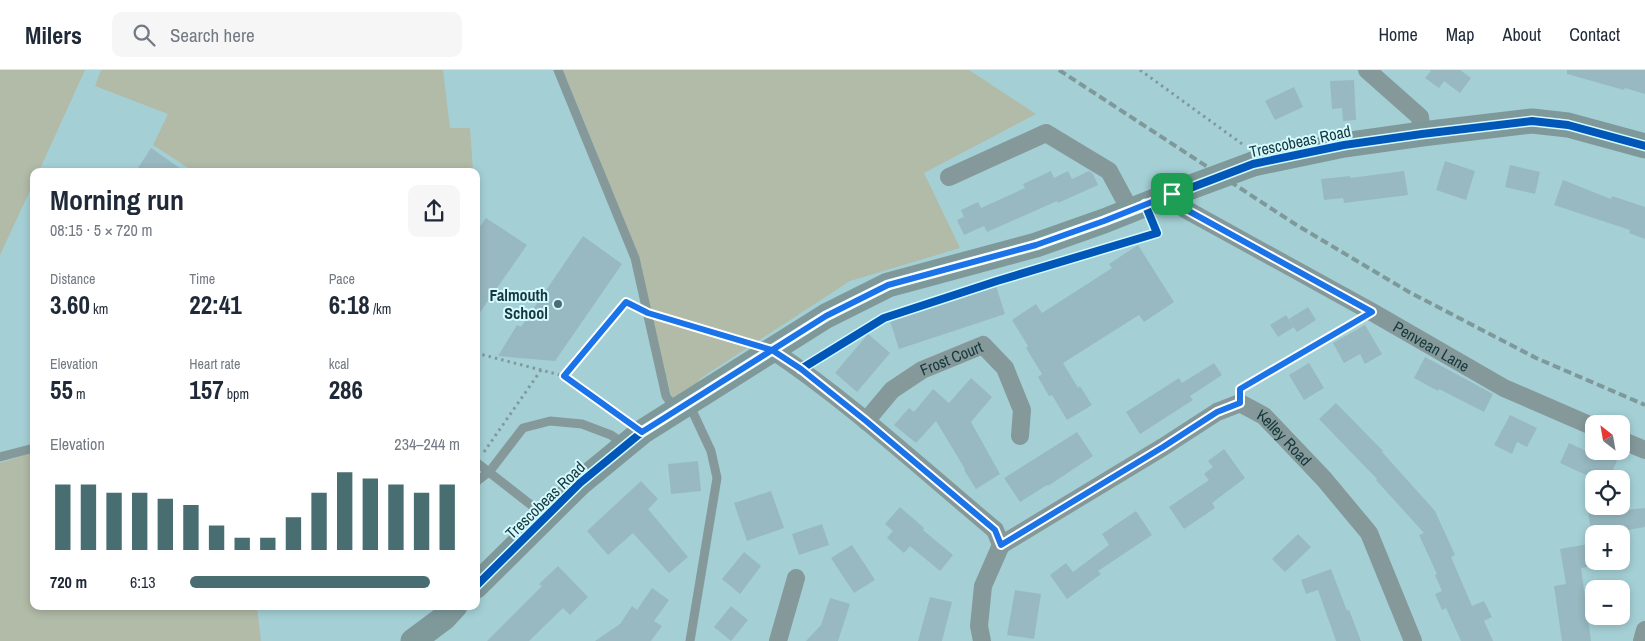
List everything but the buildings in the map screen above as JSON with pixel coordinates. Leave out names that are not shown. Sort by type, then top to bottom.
[{"type":"street","points":[[1367,70],[1420,117],[1422,134]]},
{"type":"street","name":"Trescobeas Road","points":[[480,582],[580,483],[634,439],[682,406],[826,316],[888,285],[1036,245],[1260,163],[1344,145],[1532,121],[1568,125],[1645,146]]},
{"type":"street","points":[[949,177],[1046,133],[1109,171],[1130,210]]},
{"type":"street","name":"Penvean Lane","points":[[1172,194],[1185,209],[1372,312],[1504,388],[1585,424]]},
{"type":"street","name":"Frost Court","points":[[866,421],[892,390],[922,370],[983,345],[1005,368],[1022,410],[1020,436]]},
{"type":"street","points":[[772,350],[801,369],[866,421],[995,530],[1001,545],[983,586],[979,626],[982,641]]},
{"type":"street","name":"Kelley Road","points":[[1001,545],[1217,412],[1240,403],[1264,416],[1324,478],[1369,533],[1414,641]]},
{"type":"street","points":[[1630,444],[1645,450]]},
{"type":"street","points":[[778,641],[796,578]]},
{"type":"street","points":[[413,641],[444,618],[451,610]]},
{"type":"street","points":[[1642,641],[1645,630]]},
{"type":"lane","points":[[558,70],[635,258],[666,396],[682,406],[711,451],[717,478],[690,641]]},
{"type":"lane","points":[[480,479],[490,471],[523,428],[550,421],[582,424],[611,435],[634,439]]},
{"type":"lane","points":[[0,457],[30,449]]},
{"type":"lane","points":[[480,464],[546,517]]},
{"type":"path","points":[[1140,70],[1260,163]]},
{"type":"path","points":[[564,376],[626,302],[648,313],[772,350]]},
{"type":"path","points":[[1240,403],[1240,389],[1372,312]]},
{"type":"path","points":[[480,355],[564,376],[634,439]]},
{"type":"path","points":[[480,458],[541,370]]},
{"type":"green space","points":[[0,70],[85,70],[40,168],[30,168],[30,191],[0,255]]},
{"type":"green space","points":[[101,70],[443,70],[450,128],[470,128],[473,168],[188,168],[153,145],[168,114],[95,86]]},
{"type":"green space","points":[[563,70],[969,70],[1036,114],[924,173],[960,248],[850,281],[701,378],[675,410],[635,258],[596,150]]},
{"type":"green space","points":[[30,453],[30,610],[257,610],[261,641],[0,641],[0,463]]},
{"type":"railway","points":[[1059,70],[1295,224],[1409,292],[1536,358],[1645,405]]},
{"type":"cycle path","points":[[480,582],[580,483],[642,432],[826,316],[888,285],[1036,245],[1253,164],[1344,145],[1532,121],[1568,125],[1645,146]]},
{"type":"cycle path","points":[[801,369],[884,318],[997,281],[1157,233],[1145,204]]},
{"type":"place","name":"Falmouth School","points":[[558,304]]},
{"type":"route","points":[[1172,194],[1036,245],[888,285],[826,316],[772,350],[688,403],[675,410],[642,432],[564,376],[626,302],[648,313],[772,350],[801,369],[866,421],[995,530],[1001,545],[1217,412],[1240,403],[1240,389],[1372,312],[1185,209],[1172,194]]}]
